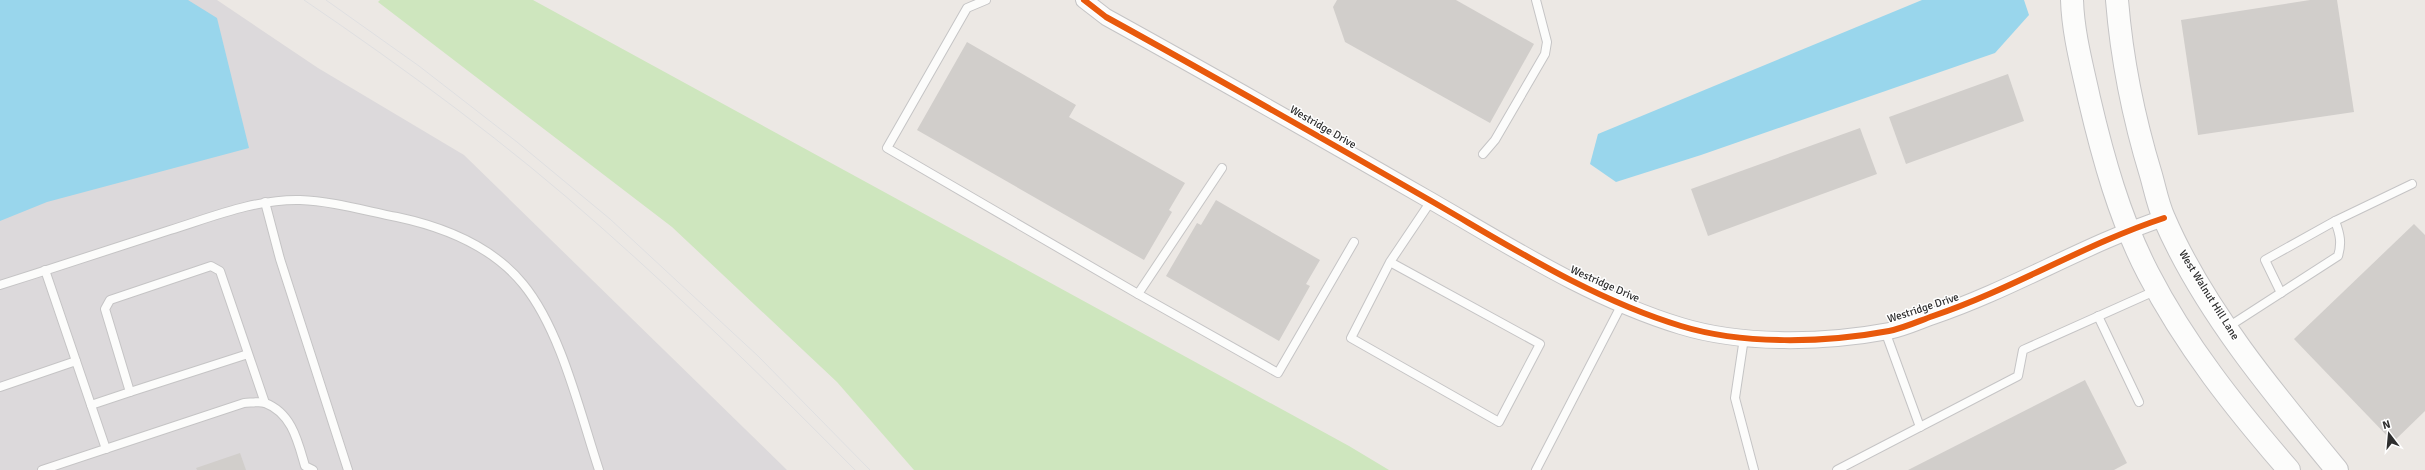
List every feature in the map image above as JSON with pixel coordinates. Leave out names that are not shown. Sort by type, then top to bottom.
[{"type":"main road","points":[[2072,0],[2082,67],[2099,140],[2128,230],[2148,274],[2203,363],[2245,420],[2289,470]]},
{"type":"main road","name":"West Walnut Hill Lane","points":[[2117,0],[2121,53],[2139,136],[2164,218],[2191,271],[2273,393],[2337,470]]},
{"type":"street","name":"Westridge Drive","points":[[1084,0],[1106,17],[1253,98],[1549,269],[1622,304],[1683,327],[1744,338],[1818,339],[1885,331],[1965,305],[2128,230],[2164,218]]},
{"type":"lane","points":[[986,0],[967,8],[887,148],[1138,294],[1278,373],[1354,242]]},
{"type":"lane","points":[[1483,154],[1495,140],[1545,54],[1547,42],[1536,0]]},
{"type":"lane","points":[[1138,294],[1222,168]]},
{"type":"lane","points":[[2281,293],[2265,260],[2335,221],[2412,184]]},
{"type":"lane","points":[[0,286],[45,270],[225,213],[265,202],[300,200],[332,204],[427,224],[472,244],[497,258],[523,284],[552,331],[599,470]]},
{"type":"lane","points":[[1390,262],[1540,344],[1499,422],[1351,338],[1390,262],[1431,201]]},
{"type":"lane","points":[[265,202],[280,259],[348,470]]},
{"type":"lane","points":[[2228,327],[2338,256],[2341,247],[2340,234],[2335,221]]},
{"type":"lane","points":[[130,392],[105,309],[110,300],[211,266],[220,271],[265,402],[282,414],[296,433],[305,466],[313,470]]},
{"type":"lane","points":[[45,270],[106,449]]},
{"type":"lane","points":[[1837,470],[2018,376],[2023,350],[2158,289]]},
{"type":"lane","points":[[1536,470],[1622,304]]},
{"type":"lane","points":[[2098,316],[2139,402]]},
{"type":"lane","points":[[1885,331],[1920,427]]},
{"type":"lane","points":[[1744,338],[1735,398],[1754,470]]},
{"type":"lane","points":[[91,405],[248,354]]},
{"type":"lane","points":[[0,388],[76,362]]},
{"type":"lane","points":[[42,470],[244,403],[265,402]]},
{"type":"shaded area","points":[[0,0],[217,0],[318,68],[464,155],[787,470],[0,470]]},
{"type":"green space","points":[[380,0],[533,0],[1349,446],[1389,470],[914,470],[837,382],[672,227],[378,2]]},
{"type":"water","points":[[0,0],[188,0],[217,18],[249,148],[47,202],[0,221]]},
{"type":"water","points":[[1922,0],[2024,0],[2029,15],[1995,53],[1701,155],[1616,182],[1590,164],[1598,134]]},
{"type":"building","points":[[1337,0],[1456,0],[1534,44],[1490,123],[1345,42],[1333,7]]},
{"type":"building","points":[[2310,0],[2337,0],[2354,112],[2198,135],[2181,20]]},
{"type":"building","points":[[967,42],[1076,105],[1069,117],[1185,183],[1169,210],[1172,212],[1144,260],[917,130]]},
{"type":"building","points":[[2008,74],[2024,121],[1906,164],[1889,117]]},
{"type":"building","points":[[1860,128],[1877,174],[1708,236],[1691,189]]},
{"type":"building","points":[[1216,200],[1320,260],[1306,284],[1310,286],[1279,341],[1166,276],[1197,223],[1201,225]]},
{"type":"building","points":[[2414,224],[2425,235],[2425,411],[2393,442],[2294,339]]},
{"type":"building","points":[[2085,380],[2127,463],[2114,470],[1908,470]]},
{"type":"building","points":[[240,453],[246,470],[197,470],[196,468]]},
{"type":"tram line","points":[[304,0],[381,53],[457,109],[567,197],[699,317],[762,377],[855,470]]},
{"type":"tram line","points":[[326,0],[419,66],[517,142],[610,219],[758,356],[870,470]]},
{"type":"cycle path","points":[[1084,0],[1106,17],[1426,198],[1518,252],[1614,301],[1681,326],[1705,332],[1757,339],[1811,340],[1864,335],[1895,330],[1992,293],[2106,240],[2164,218]]}]
